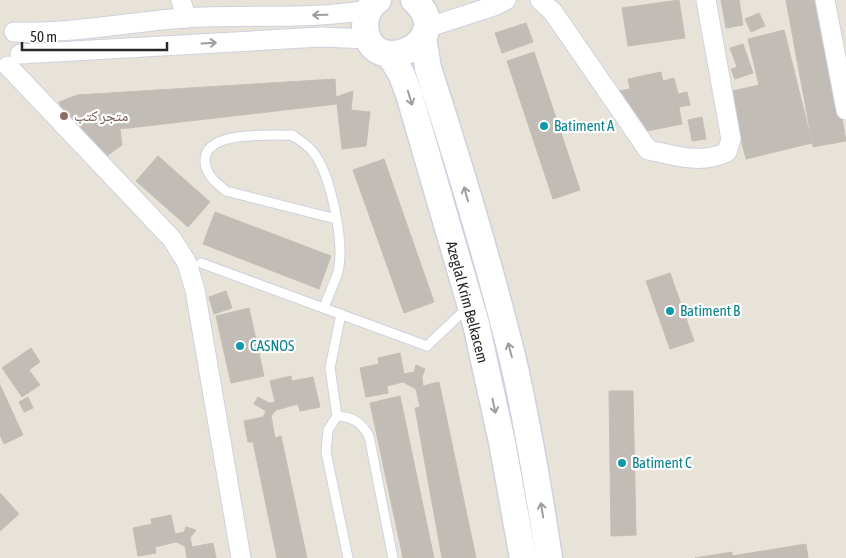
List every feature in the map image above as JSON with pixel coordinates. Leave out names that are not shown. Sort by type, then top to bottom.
[{"type":"main road","points":[[414,0],[424,14],[428,68],[484,254],[513,360],[535,469],[549,558]]},
{"type":"main road","points":[[373,3],[366,28],[379,47],[409,52],[417,46],[424,33]]},
{"type":"main road","name":"Azeglal Krim Belkacem","points":[[379,47],[400,73],[409,94],[470,305],[502,442],[523,558]]},
{"type":"street","points":[[181,0],[186,18]]},
{"type":"street","points":[[424,33],[506,0]]},
{"type":"street","points":[[540,0],[553,12],[648,150],[694,159],[713,159],[727,152],[731,139],[706,0]]},
{"type":"street","points":[[825,0],[846,110]]},
{"type":"street","points":[[7,30],[44,32],[186,18],[334,15],[373,3]]},
{"type":"street","points":[[6,65],[20,42],[7,30]]},
{"type":"street","points":[[6,65],[326,37],[379,47]]},
{"type":"street","points":[[6,65],[172,239],[187,263],[195,290],[241,558]]},
{"type":"lane","points":[[324,308],[338,271],[340,249],[336,219],[324,170],[313,151],[292,135],[222,139],[211,145],[205,155],[205,167],[208,174],[212,180],[226,191],[336,219]]},
{"type":"lane","points":[[200,264],[427,346],[470,305]]},
{"type":"lane","points":[[341,314],[330,368],[337,416],[328,430],[326,452],[348,558]]},
{"type":"lane","points":[[337,416],[351,417],[363,425],[369,436],[393,558]]},
{"type":"building","points":[[679,0],[685,38],[628,46],[622,8]]},
{"type":"building","points":[[721,0],[739,0],[743,25],[726,28]]},
{"type":"building","points":[[786,0],[821,0],[846,141],[813,147]]},
{"type":"building","points":[[759,13],[765,26],[751,32],[745,19]]},
{"type":"building","points":[[526,23],[533,42],[502,53],[495,33]]},
{"type":"building","points":[[784,30],[812,143],[746,159],[741,139],[736,140],[724,93],[759,85],[748,39]]},
{"type":"building","points":[[743,44],[753,73],[735,79],[731,69],[737,67],[730,48]]},
{"type":"building","name":"Batiment A","points":[[534,52],[580,190],[553,199],[507,61]]},
{"type":"building","points":[[661,72],[663,81],[674,78],[678,94],[687,92],[690,105],[679,107],[682,124],[637,133],[619,91],[630,89],[628,79]]},
{"type":"building","points":[[335,79],[336,97],[353,91],[351,110],[370,112],[366,146],[342,149],[337,104],[120,129],[122,145],[107,156],[65,119],[59,102],[77,95]]},
{"type":"building","points":[[702,117],[706,139],[692,141],[688,120]]},
{"type":"building","points":[[158,156],[210,202],[188,227],[136,181]]},
{"type":"building","points":[[384,159],[434,302],[404,313],[353,170]]},
{"type":"building","points":[[215,212],[331,256],[319,289],[203,244]]},
{"type":"building","name":"Batiment B","points":[[670,273],[694,341],[670,349],[646,281]]},
{"type":"building","points":[[226,291],[232,308],[214,314],[209,297]]},
{"type":"building","name":"CASNOS","points":[[249,308],[264,376],[231,383],[216,316]]},
{"type":"building","points":[[31,348],[40,362],[29,370],[40,385],[22,397],[2,368]]},
{"type":"building","points":[[400,353],[404,374],[414,372],[416,365],[425,369],[422,377],[423,386],[439,382],[476,558],[442,558],[415,408],[420,407],[416,389],[403,382],[387,386],[388,393],[366,397],[360,368],[379,364],[378,358]]},
{"type":"building","points":[[291,376],[292,381],[313,377],[320,407],[300,411],[298,404],[276,410],[271,416],[275,438],[281,436],[307,558],[277,558],[253,442],[248,442],[244,421],[263,417],[266,411],[254,404],[258,397],[269,403],[275,402],[270,381]]},
{"type":"building","points":[[0,385],[23,435],[4,444],[0,435]]},
{"type":"building","name":"Batiment C","points":[[609,391],[633,391],[636,535],[611,536]]},
{"type":"building","points":[[400,396],[434,558],[403,558],[370,403]]},
{"type":"building","points":[[28,397],[33,408],[24,412],[19,402]]},
{"type":"building","points":[[0,493],[19,514],[0,531]]},
{"type":"building","points":[[171,515],[175,534],[184,532],[186,527],[196,530],[190,538],[192,547],[213,543],[216,558],[187,558],[185,546],[176,542],[155,547],[156,553],[138,556],[133,528],[152,524],[151,519]]},
{"type":"building","points":[[806,544],[808,558],[695,558],[732,552],[732,556]]},
{"type":"place","name":"متجر كتب","points":[[64,116]]},
{"type":"place","name":"Batiment A","points":[[544,126]]},
{"type":"place","name":"Batiment B","points":[[670,311]]},
{"type":"place","name":"CASNOS","points":[[240,346]]},
{"type":"place","name":"Batiment C","points":[[622,463]]}]
